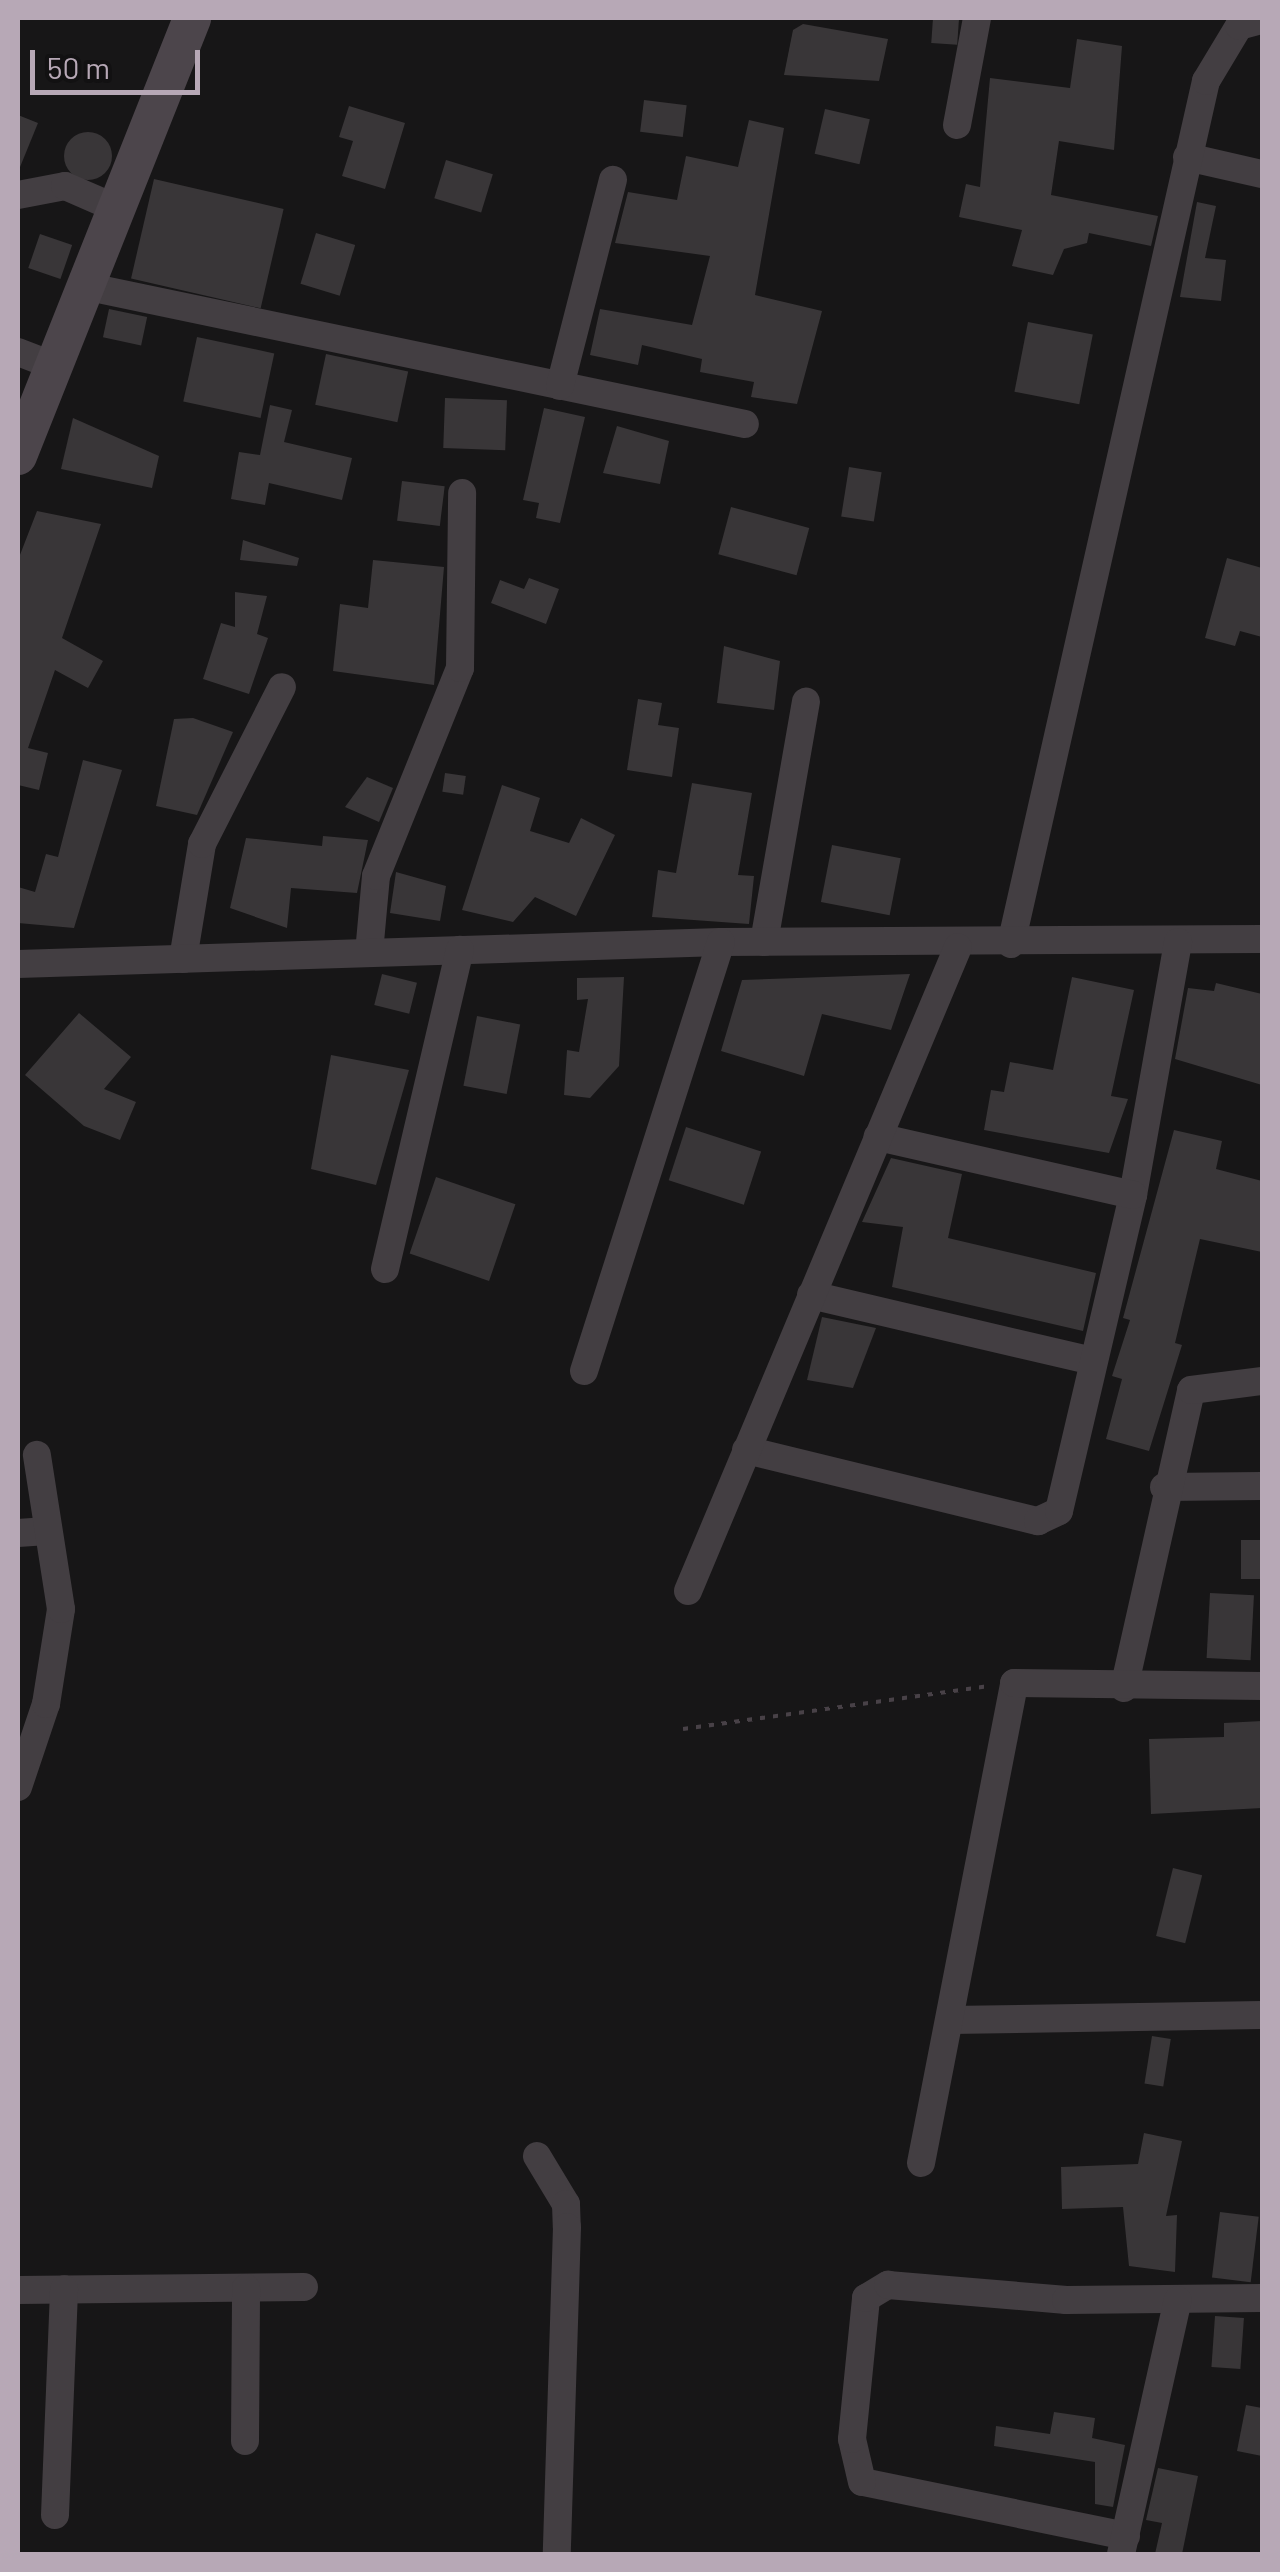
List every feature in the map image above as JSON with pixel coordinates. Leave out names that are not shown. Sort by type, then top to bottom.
[{"type":"main road","points":[[18,456],[89,287],[192,18]]},
{"type":"street","points":[[957,125],[977,18]]},
{"type":"street","points":[[1011,944],[1187,157],[1219,50],[1238,26],[1262,20]]},
{"type":"street","points":[[1187,157],[1262,174]]},
{"type":"street","points":[[560,386],[613,180]]},
{"type":"street","points":[[18,195],[65,186],[118,209]]},
{"type":"street","points":[[89,287],[745,424]]},
{"type":"street","points":[[18,352],[54,366]]},
{"type":"street","points":[[369,953],[376,876],[460,668],[462,493]]},
{"type":"street","points":[[183,958],[202,844],[282,687]]},
{"type":"street","points":[[764,942],[806,702]]},
{"type":"street","points":[[18,964],[721,942],[958,947],[1262,939]]},
{"type":"street","points":[[584,1371],[721,942]]},
{"type":"street","points":[[746,1450],[1038,1521],[1059,1512],[1133,1195],[1178,942]]},
{"type":"street","points":[[688,1591],[958,947]]},
{"type":"street","points":[[385,1269],[460,950]]},
{"type":"street","points":[[877,1137],[1133,1195]]},
{"type":"street","points":[[811,1294],[1092,1362]]},
{"type":"street","points":[[1124,1688],[1164,1487],[1191,1390],[1262,1381]]},
{"type":"street","points":[[18,1787],[58,1646],[37,1455]]},
{"type":"street","points":[[1164,1487],[1262,1486]]},
{"type":"street","points":[[18,1533],[48,1532]]},
{"type":"street","points":[[920,2163],[1014,1683],[1124,1688],[1262,1686]]},
{"type":"street","points":[[950,2020],[1262,2015]]},
{"type":"street","points":[[538,2156],[566,2204],[557,2554]]},
{"type":"street","points":[[1178,2300],[1123,2545],[862,2482],[852,2438],[866,2298],[888,2285],[1178,2300],[1262,2298]]},
{"type":"street","points":[[18,2290],[304,2287]]},
{"type":"street","points":[[245,2441],[246,2288]]},
{"type":"street","points":[[55,2515],[64,2289]]},
{"type":"path","points":[[682,1730],[1014,1683]]},
{"type":"building","points":[[933,18],[959,20],[957,45],[931,43]]},
{"type":"building","points":[[803,24],[888,39],[879,81],[784,75],[793,30]]},
{"type":"building","points":[[1077,39],[1122,46],[1114,150],[1059,141],[1051,195],[1158,216],[1151,246],[1089,233],[1087,243],[1064,249],[1053,275],[1012,266],[1022,230],[959,217],[966,184],[980,187],[990,78],[1070,88]]},
{"type":"building","points":[[644,100],[687,105],[683,137],[640,132]]},
{"type":"building","points":[[349,106],[405,123],[385,189],[342,176],[353,141],[339,137]]},
{"type":"building","points":[[825,109],[870,119],[859,164],[815,154]]},
{"type":"building","points":[[18,115],[38,123],[18,172]]},
{"type":"building","points":[[749,120],[784,128],[755,295],[822,311],[797,404],[751,397],[754,382],[700,372],[702,359],[642,345],[638,365],[590,355],[600,309],[692,325],[710,256],[615,243],[628,192],[677,200],[686,156],[738,167]]},
{"type":"building","points":[[88,132],[105,139],[112,156],[105,173],[88,180],[71,173],[64,156],[71,139]]},
{"type":"building","points":[[446,160],[493,174],[481,213],[434,198]]},
{"type":"building","points":[[154,179],[284,209],[261,308],[131,278]]},
{"type":"building","points":[[1197,202],[1216,206],[1205,258],[1226,260],[1221,301],[1180,297]]},
{"type":"building","points":[[316,233],[355,245],[340,296],[301,284]]},
{"type":"building","points":[[40,234],[72,245],[60,279],[28,268]]},
{"type":"building","points":[[109,309],[147,317],[141,345],[103,337]]},
{"type":"building","points":[[1028,322],[1093,335],[1079,404],[1014,392]]},
{"type":"building","points":[[197,337],[274,353],[261,418],[183,402]]},
{"type":"building","points":[[326,354],[408,371],[397,422],[315,405]]},
{"type":"building","points":[[445,398],[507,400],[505,450],[443,448]]},
{"type":"building","points":[[270,405],[292,410],[284,442],[352,458],[342,500],[269,483],[265,505],[231,499],[239,452],[260,455]]},
{"type":"building","points":[[544,408],[585,417],[560,523],[536,518],[539,503],[523,500]]},
{"type":"building","points":[[73,418],[159,456],[152,488],[61,469]]},
{"type":"building","points":[[617,426],[669,441],[660,484],[603,473]]},
{"type":"building","points":[[849,467],[882,472],[874,522],[841,516]]},
{"type":"building","points":[[402,481],[445,486],[440,526],[397,521]]},
{"type":"building","points":[[731,507],[809,528],[797,575],[718,554]]},
{"type":"building","points":[[37,511],[101,524],[62,638],[103,661],[88,688],[55,670],[28,748],[48,753],[39,790],[18,785],[18,560]]},
{"type":"building","points":[[243,540],[299,558],[297,566],[240,560]]},
{"type":"building","points":[[1227,558],[1262,568],[1262,637],[1240,631],[1235,646],[1205,638]]},
{"type":"building","points":[[373,560],[444,567],[434,685],[333,671],[340,604],[368,608]]},
{"type":"building","points":[[529,578],[559,589],[546,624],[491,603],[500,580],[524,589]]},
{"type":"building","points":[[235,592],[267,596],[257,634],[268,638],[249,694],[203,679],[221,623],[235,627]]},
{"type":"building","points":[[724,646],[780,661],[774,710],[717,703]]},
{"type":"building","points":[[638,699],[662,703],[658,725],[679,728],[672,777],[627,770]]},
{"type":"building","points":[[193,718],[233,732],[197,815],[156,806],[174,719]]},
{"type":"building","points":[[83,760],[122,770],[74,928],[18,923],[18,887],[35,892],[46,854],[58,857]]},
{"type":"building","points":[[445,773],[466,776],[463,795],[442,792]]},
{"type":"building","points":[[367,777],[393,788],[379,822],[345,807]]},
{"type":"building","points":[[692,783],[752,793],[738,875],[754,876],[749,924],[652,917],[658,870],[676,873]]},
{"type":"building","points":[[502,785],[540,798],[530,831],[569,843],[581,818],[615,835],[576,916],[535,897],[513,922],[462,910]]},
{"type":"building","points":[[323,836],[368,840],[357,893],[291,888],[287,928],[230,908],[246,838],[322,846]]},
{"type":"building","points":[[832,845],[901,858],[890,915],[821,902]]},
{"type":"building","points":[[396,872],[446,886],[440,921],[390,913]]},
{"type":"building","points":[[382,974],[417,983],[409,1014],[374,1005]]},
{"type":"building","points":[[910,974],[891,1030],[822,1014],[804,1076],[721,1051],[742,980]]},
{"type":"building","points":[[624,977],[619,1066],[590,1098],[564,1095],[567,1050],[579,1052],[588,999],[577,1000],[577,978]]},
{"type":"building","points":[[1072,977],[1134,990],[1111,1096],[1128,1099],[1109,1153],[984,1130],[991,1090],[1004,1092],[1010,1062],[1053,1070]]},
{"type":"building","points":[[1216,983],[1262,994],[1262,1085],[1175,1059],[1188,988],[1214,991]]},
{"type":"building","points":[[79,1013],[131,1057],[104,1089],[136,1102],[120,1140],[84,1126],[25,1075]]},
{"type":"building","points":[[477,1016],[520,1024],[507,1094],[463,1086]]},
{"type":"building","points":[[331,1055],[409,1070],[376,1185],[311,1169]]},
{"type":"building","points":[[686,1127],[761,1151],[744,1205],[669,1180]]},
{"type":"building","points":[[1174,1130],[1222,1141],[1216,1169],[1262,1181],[1262,1252],[1200,1239],[1175,1343],[1182,1345],[1149,1451],[1106,1439],[1122,1379],[1112,1376],[1130,1320],[1123,1318]]},
{"type":"building","points":[[891,1158],[962,1174],[948,1238],[1096,1273],[1083,1331],[892,1287],[903,1227],[862,1222]]},
{"type":"building","points":[[436,1177],[515,1204],[489,1281],[410,1254]]},
{"type":"building","points":[[822,1317],[876,1328],[853,1388],[807,1380]]},
{"type":"building","points":[[1241,1540],[1262,1540],[1262,1579],[1241,1579]]},
{"type":"building","points":[[1210,1593],[1254,1595],[1251,1660],[1207,1658]]},
{"type":"building","points":[[1262,1721],[1262,1808],[1151,1814],[1149,1739],[1224,1737],[1224,1723]]},
{"type":"building","points":[[1173,1868],[1202,1875],[1185,1943],[1156,1936]]},
{"type":"building","points":[[1152,2036],[1171,2039],[1163,2086],[1144,2083]]},
{"type":"building","points":[[1144,2133],[1182,2141],[1166,2216],[1177,2215],[1175,2272],[1129,2266],[1123,2207],[1062,2209],[1061,2167],[1138,2164]]},
{"type":"building","points":[[1220,2212],[1259,2217],[1251,2282],[1212,2278]]},
{"type":"building","points":[[1215,2316],[1244,2318],[1240,2369],[1211,2367]]},
{"type":"building","points":[[1246,2405],[1262,2408],[1262,2456],[1237,2451]]},
{"type":"building","points":[[1054,2412],[1095,2418],[1092,2438],[1125,2445],[1113,2507],[1095,2504],[1095,2462],[994,2446],[996,2426],[1050,2434]]},
{"type":"building","points":[[1158,2468],[1198,2476],[1182,2554],[1155,2554],[1162,2523],[1146,2520]]}]
